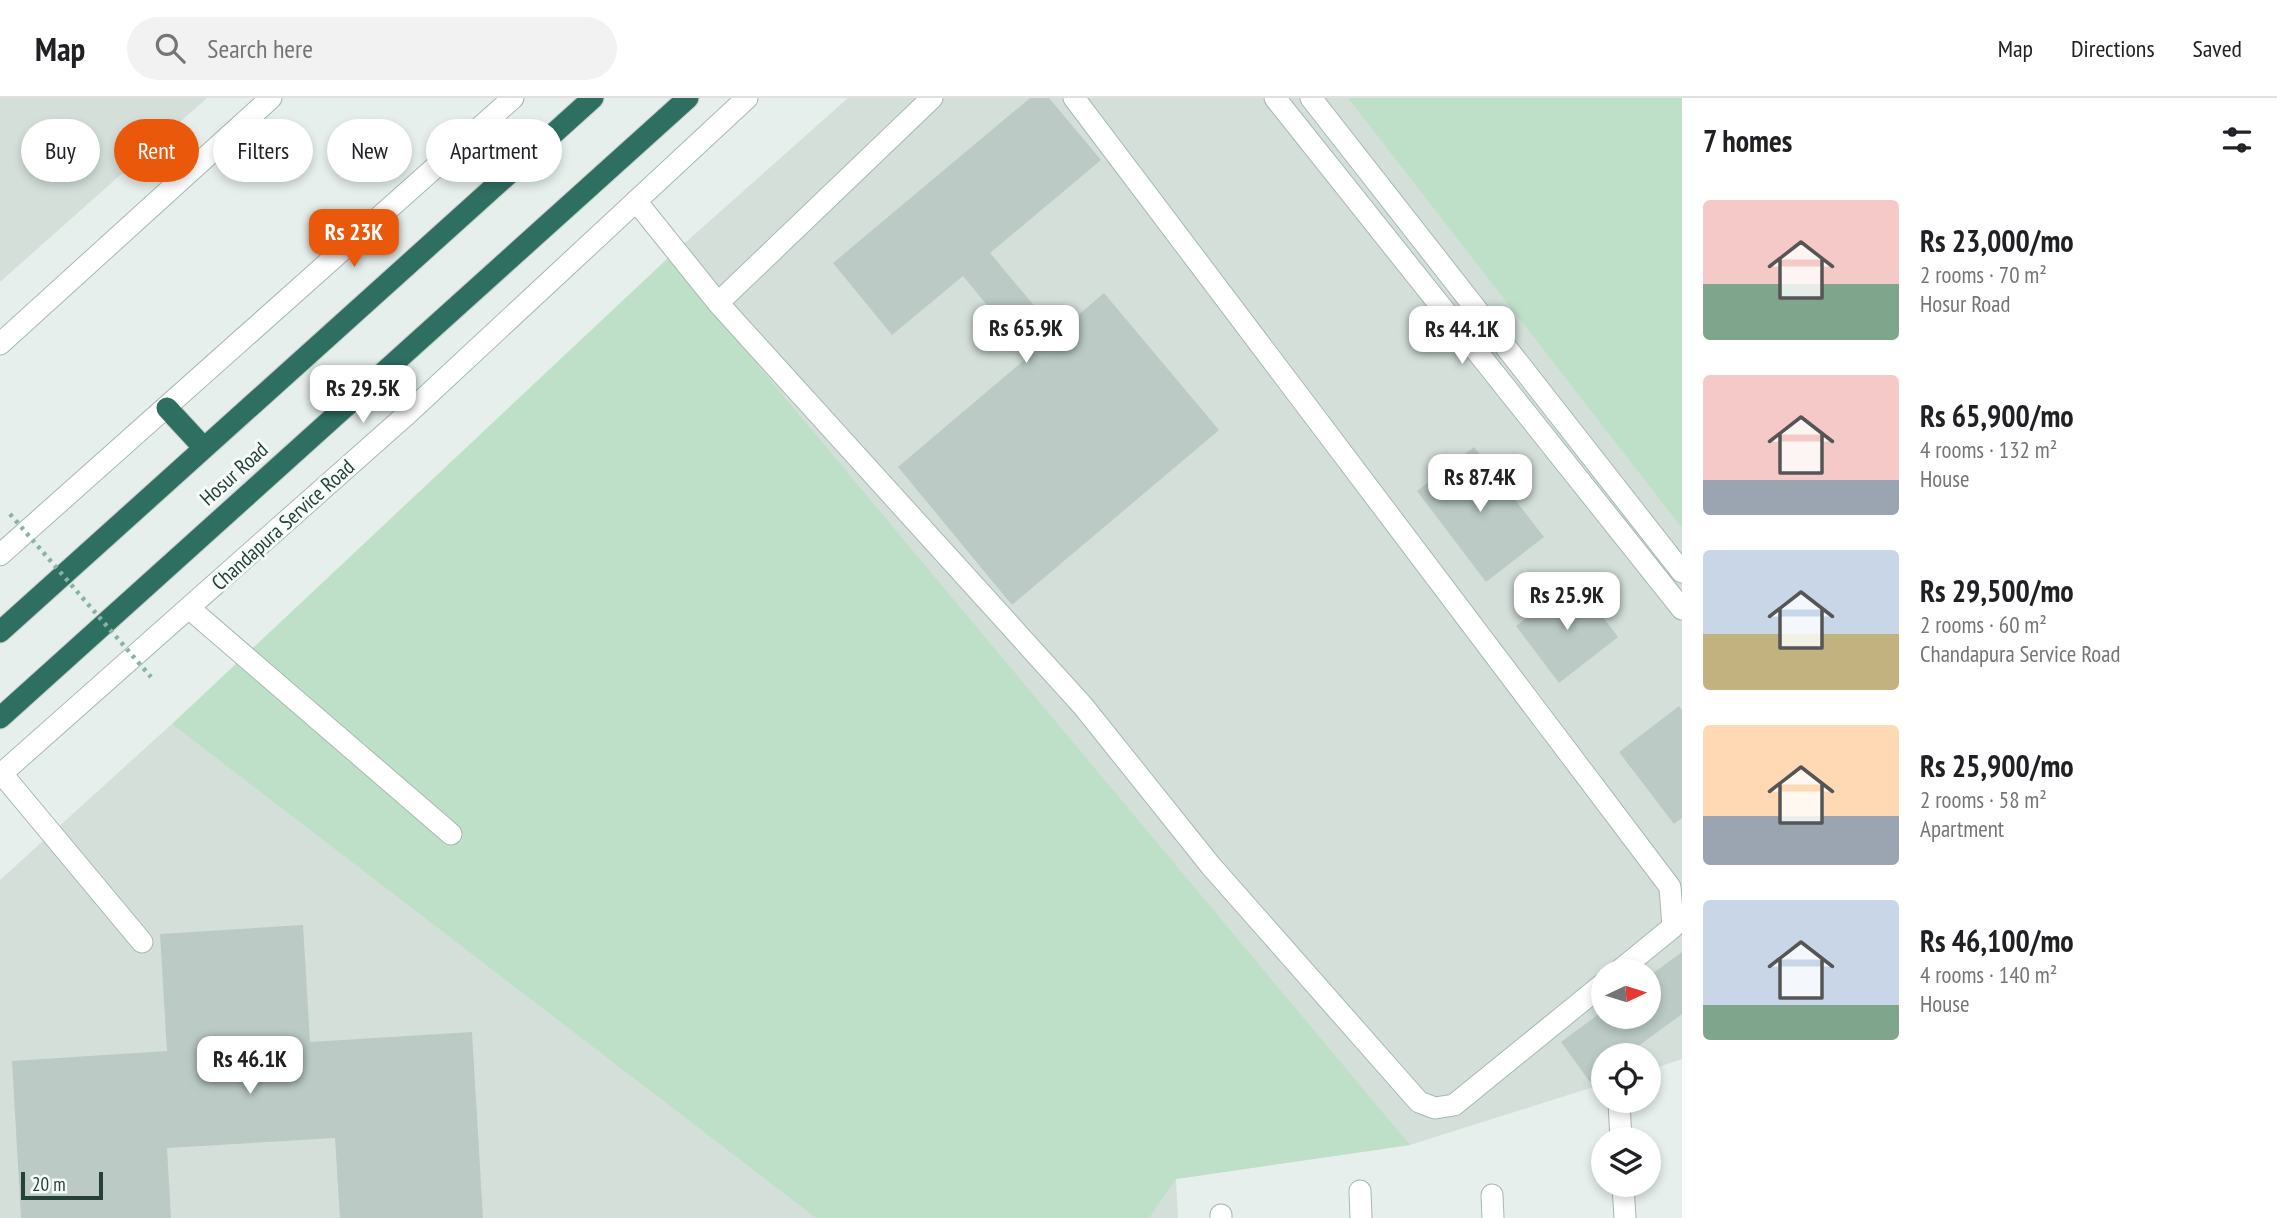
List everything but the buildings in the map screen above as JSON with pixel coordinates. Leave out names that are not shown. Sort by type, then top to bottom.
[{"type":"highway","name":"Hosur Road","points":[[0,632],[593,98]]},
{"type":"highway","name":"Hosur Road","points":[[0,718],[688,98]]},
{"type":"highway","points":[[167,408],[204,448]]},
{"type":"street","points":[[0,344],[271,98]]},
{"type":"street","points":[[0,555],[513,98]]},
{"type":"street","name":"Chandapura Service Road","points":[[1,775],[405,416],[747,98]]},
{"type":"street","points":[[718,303],[932,98]]},
{"type":"street","points":[[1074,98],[1670,887],[1673,927],[1634,959]]},
{"type":"street","points":[[1275,98],[1682,608]]},
{"type":"street","points":[[1311,98],[1682,572]]},
{"type":"street","points":[[636,201],[718,303],[1083,706],[1211,866],[1419,1102],[1435,1108],[1454,1105],[1591,994]]},
{"type":"street","points":[[189,608],[451,834]]},
{"type":"street","points":[[1,775],[142,942]]},
{"type":"street","points":[[1360,1191],[1361,1218]]},
{"type":"street","points":[[1492,1195],[1493,1218]]},
{"type":"street","points":[[1624,1197],[1625,1218]]},
{"type":"path","points":[[10,514],[151,677]]},
{"type":"shaded area","points":[[0,98],[207,98],[183,119],[114,119],[114,181],[0,282]]},
{"type":"shaded area","points":[[848,98],[1682,98],[1682,1059],[1661,1066],[1661,1043],[1591,1043],[1591,1088],[1410,1145],[1176,1179],[1178,1218],[0,1218],[0,880],[675,267],[668,258]]},
{"type":"green space","points":[[1348,98],[1682,98],[1682,528]]},
{"type":"green space","points":[[668,258],[1410,1145],[1176,1179],[1149,1218],[816,1218],[172,724]]}]
